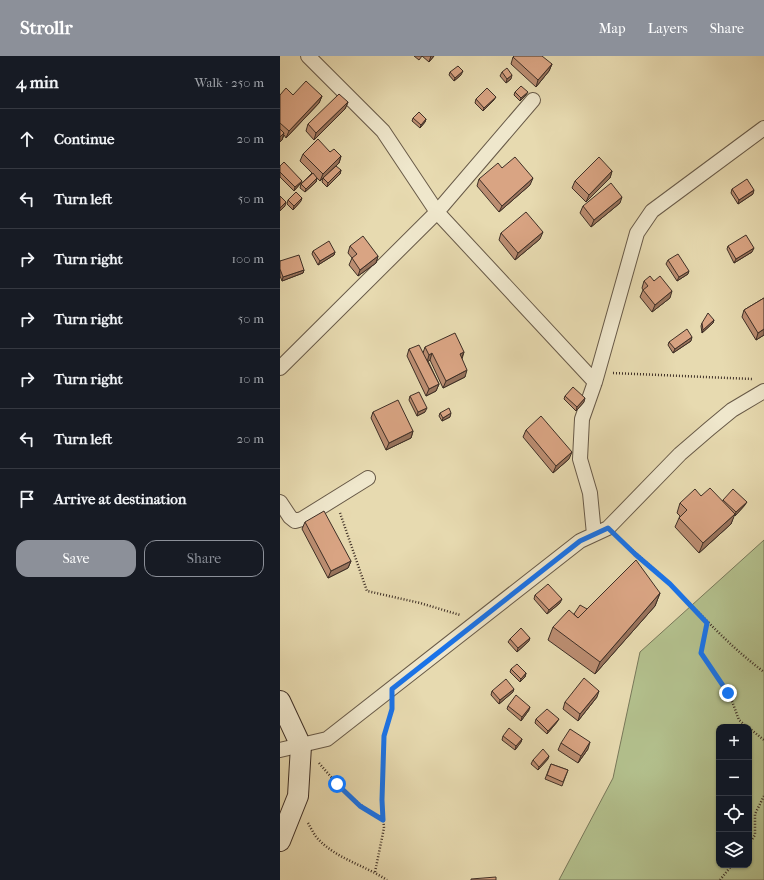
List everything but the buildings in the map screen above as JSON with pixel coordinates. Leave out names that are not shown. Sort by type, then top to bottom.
[{"type":"main road","points":[[280,701],[301,746],[298,796],[280,841]]},
{"type":"street","points":[[308,56],[387,136],[437,212],[595,382]]},
{"type":"street","points":[[280,368],[437,212],[533,100]]},
{"type":"street","points":[[594,534],[590,493],[580,459],[582,419],[595,382],[637,233],[652,211],[764,128]]},
{"type":"street","points":[[280,750],[328,739],[580,541],[608,528],[680,454],[732,410],[764,391]]},
{"type":"street","points":[[280,502],[290,517],[295,521],[302,519],[368,478]]},
{"type":"path","points":[[595,382],[613,373],[756,379]]},
{"type":"path","points":[[335,498],[367,592],[420,602],[480,621]]},
{"type":"path","points":[[608,528],[670,584],[707,623],[745,658],[764,672]]},
{"type":"path","points":[[707,623],[701,653],[728,693],[739,720],[744,724]]},
{"type":"path","points":[[375,872],[384,828],[382,800],[384,736],[392,709],[392,689]]},
{"type":"path","points":[[752,731],[764,740]]},
{"type":"path","points":[[301,746],[360,806],[383,820]]},
{"type":"path","points":[[298,796],[301,810],[317,838],[340,856],[375,872],[386,880]]},
{"type":"path","points":[[752,840],[755,835],[755,814],[764,796]]},
{"type":"path","points":[[720,880],[730,868]]},
{"type":"green space","points":[[764,540],[764,880],[559,880],[613,778],[640,652]]},
{"type":"route","points":[[337,784],[360,806],[383,820],[382,800],[384,736],[392,709],[392,689],[580,541],[608,528],[670,584],[707,623],[701,653],[728,693]]}]
